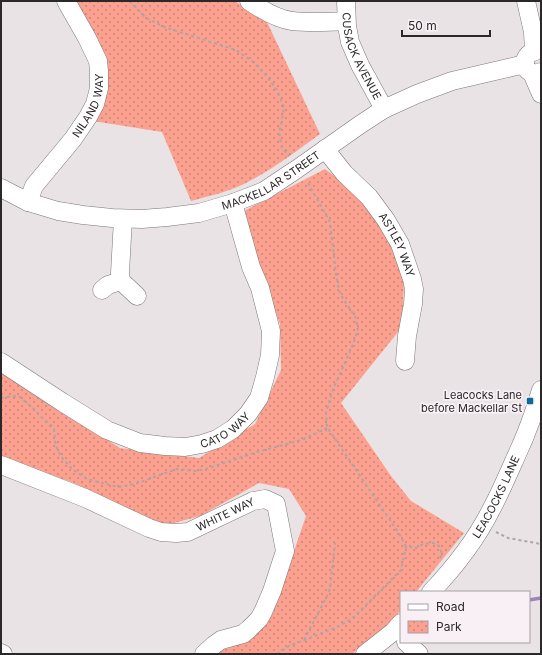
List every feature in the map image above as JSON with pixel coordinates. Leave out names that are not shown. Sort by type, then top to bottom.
[{"type":"street","name":"NILAND WAY","points":[[28,202],[34,186],[73,139],[88,118],[95,104],[99,88],[98,62],[87,38],[66,1]]},
{"type":"street","points":[[249,1],[276,16],[292,21],[346,21]]},
{"type":"street","name":"CUSACK AVENUE","points":[[346,1],[346,21],[350,42],[360,65],[384,109]]},
{"type":"street","points":[[526,1],[533,32],[535,63],[541,94]]},
{"type":"street","name":"MACKELLAR STREET","points":[[1,188],[28,202],[58,211],[83,215],[123,219],[142,219],[199,213],[233,203],[264,190],[384,109],[417,94],[452,81],[535,63]]},
{"type":"street","name":"ASTLEY WAY","points":[[325,149],[344,173],[369,197],[386,220],[400,244],[412,279],[414,290],[404,361]]},
{"type":"street","name":"CATO WAY","points":[[1,362],[107,430],[140,443],[185,447],[202,444],[217,439],[233,429],[248,414],[259,398],[266,377],[270,356],[271,331],[260,288],[251,267],[233,203]]},
{"type":"street","points":[[123,219],[120,273],[121,281],[137,296]]},
{"type":"street","points":[[102,290],[108,285],[121,281]]},
{"type":"street","name":"LEACOCKS LANE","points":[[432,591],[472,541],[492,510],[524,439],[541,390]]},
{"type":"street","name":"LEACOCKS LANE","points":[[446,591],[461,573],[492,529],[518,482],[541,427]]},
{"type":"street","name":"WHITE WAY","points":[[1,465],[85,498],[149,528],[161,532],[188,532],[253,501],[265,499],[276,504],[285,551],[272,591],[260,619],[243,634],[221,640],[204,654]]},
{"type":"street","points":[[365,654],[400,635]]},
{"type":"street","points":[[385,654],[400,635]]},
{"type":"street","points":[[408,643],[419,654]]},
{"type":"path","points":[[130,1],[146,18],[166,28],[236,50],[252,61],[265,74],[277,90],[284,107],[279,133],[282,148],[290,157]]},
{"type":"path","points":[[276,654],[289,646],[335,628],[352,619],[401,570],[406,546],[327,427],[326,413],[332,392],[354,342],[358,328],[355,316],[343,299],[339,290],[330,222],[308,183]]},
{"type":"path","points":[[492,529],[508,538],[541,544]]},
{"type":"path","points":[[406,546],[416,548],[423,544],[433,543],[439,546],[442,554],[440,560]]},
{"type":"path","points":[[304,641],[330,589],[335,544]]},
{"type":"green space","points":[[69,1],[236,1],[247,11],[267,22],[320,134],[274,167],[254,179],[225,192],[191,201],[162,132],[93,121],[103,101]]},
{"type":"green space","points":[[325,169],[357,193],[387,233],[404,283],[402,327],[341,403],[391,476],[411,501],[464,533],[417,591],[400,591],[400,611],[387,627],[352,654],[212,654],[250,640],[272,615],[306,516],[289,489],[259,483],[200,516],[163,526],[74,483],[1,458],[1,371],[120,448],[199,458],[255,424],[281,370],[280,324],[240,213]]},
{"type":"waterway","points":[[530,600],[541,598]]},
{"type":"place","name":"Leacocks Lane before Mackellar St","points":[[530,401]]}]
